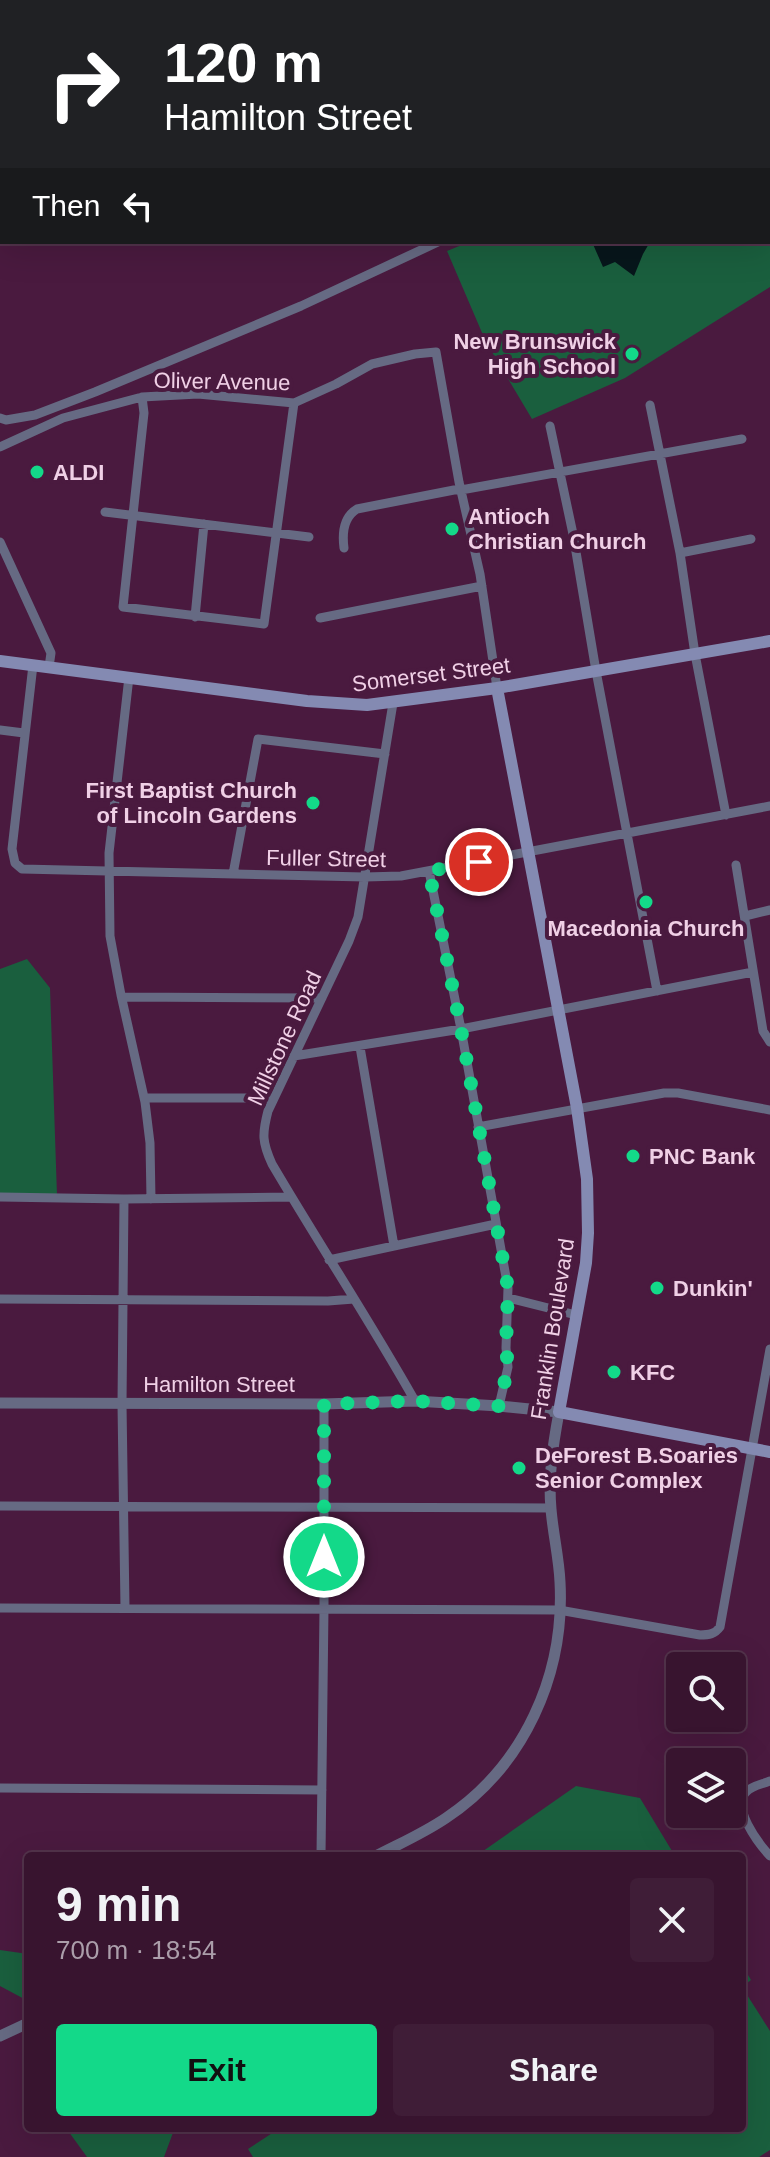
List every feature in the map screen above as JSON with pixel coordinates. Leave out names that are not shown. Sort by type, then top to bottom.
[{"type":"main road","name":"Somerset Street","points":[[0,661],[307,701],[367,705],[497,688],[770,641]]},
{"type":"main road","name":"Franklin Boulevard","points":[[497,688],[577,1108],[587,1179],[586,1263],[559,1412]]},
{"type":"main road","name":"Hamilton Street","points":[[559,1412],[770,1452]]},
{"type":"street","points":[[0,418],[6,420],[35,415],[95,392],[301,306],[434,244]]},
{"type":"street","name":"Oliver Avenue","points":[[0,447],[63,418],[142,397],[198,394],[294,403],[372,364],[436,352],[482,586],[497,688]]},
{"type":"street","points":[[142,397],[144,413],[123,607],[264,624],[294,403]]},
{"type":"street","points":[[650,405],[680,553],[695,654],[726,815]]},
{"type":"street","points":[[550,426],[573,534],[657,991]]},
{"type":"street","points":[[344,548],[344,528],[357,509],[742,439]]},
{"type":"street","points":[[105,512],[309,537]]},
{"type":"street","points":[[195,617],[204,524]]},
{"type":"street","points":[[680,553],[751,539]]},
{"type":"street","points":[[0,542],[51,653],[49,667]]},
{"type":"street","points":[[320,618],[482,586]]},
{"type":"street","points":[[0,840],[12,841],[33,665]]},
{"type":"street","points":[[129,677],[113,802],[109,872],[110,936],[144,1098],[150,1143],[151,1199]]},
{"type":"street","name":"Millstone Road","points":[[393,703],[358,917],[268,1111],[262,1134],[272,1164],[415,1401]]},
{"type":"street","points":[[0,730],[24,733]]},
{"type":"street","points":[[233,874],[258,739],[385,754]]},
{"type":"street","name":"Fuller Street","points":[[12,841],[15,863],[32,871],[401,876],[770,806]]},
{"type":"street","points":[[736,865],[763,1031],[770,1042]]},
{"type":"street","points":[[429,871],[509,1298],[508,1367],[499,1406]]},
{"type":"street","points":[[745,916],[770,910]]},
{"type":"street","points":[[294,1056],[461,1029],[753,972]]},
{"type":"street","points":[[122,997],[322,998]]},
{"type":"street","points":[[360,1047],[394,1246]]},
{"type":"street","points":[[478,1127],[664,1093],[770,1110]]},
{"type":"street","points":[[144,1098],[274,1098]]},
{"type":"street","points":[[0,1197],[291,1197]]},
{"type":"street","points":[[124,1199],[122,1404],[125,1608]]},
{"type":"street","points":[[329,1260],[496,1224]]},
{"type":"street","points":[[509,1298],[576,1315]]},
{"type":"street","points":[[0,1299],[354,1299]]},
{"type":"street","points":[[0,1608],[559,1610],[700,1635],[711,1634],[720,1627],[770,1351]]},
{"type":"street","name":"Hamilton Street","points":[[0,1403],[324,1404],[415,1401],[559,1412]]},
{"type":"street","points":[[321,1852],[324,1404]]},
{"type":"street","name":"Franklin Boulevard","points":[[383,1852],[446,1818],[477,1793],[507,1761],[535,1716],[549,1680],[558,1639],[560,1582],[551,1508],[550,1469],[559,1412]]},
{"type":"street","points":[[0,1506],[551,1508]]},
{"type":"street","points":[[770,1781],[746,1790],[740,1806],[742,1814],[770,1856]]},
{"type":"street","points":[[0,1788],[322,1790]]},
{"type":"street","points":[[0,2036],[24,2025]]},
{"type":"green space","name":"New Brunswick High School","points":[[464,244],[770,244],[770,287],[625,378],[532,419],[486,342],[447,251]]},
{"type":"green space","points":[[27,959],[50,988],[57,1195],[0,1195],[0,969]]},
{"type":"green space","points":[[576,1786],[640,1798],[673,1852],[482,1852]]},
{"type":"green space","points":[[0,1950],[24,1953],[24,1999],[0,1986]]},
{"type":"green space","points":[[746,1993],[770,2031],[770,2150],[759,2157],[253,2157],[248,2149],[274,2132],[746,2132]]},
{"type":"green space","points":[[69,2132],[173,2132],[164,2157],[87,2157]]},
{"type":"shaded area","points":[[593,244],[649,244],[634,276],[615,262],[603,267]]},
{"type":"place","name":"New Brunswick High School","points":[[632,354]]},
{"type":"place","name":"ALDI","points":[[37,472]]},
{"type":"place","name":"Antioch Christian Church","points":[[452,529]]},
{"type":"place","name":"First Baptist Church of Lincoln Gardens","points":[[313,803]]},
{"type":"place","name":"Macedonia Church","points":[[646,902]]},
{"type":"place","name":"PNC Bank","points":[[633,1156]]},
{"type":"place","name":"Dunkin'","points":[[657,1288]]},
{"type":"place","name":"KFC","points":[[614,1372]]},
{"type":"place","name":"DeForest B.Soaries Senior Complex","points":[[519,1468]]},
{"type":"route","points":[[324,1557],[324,1404],[415,1401],[499,1406],[507,1371],[508,1288],[429,871],[479,862]]}]
